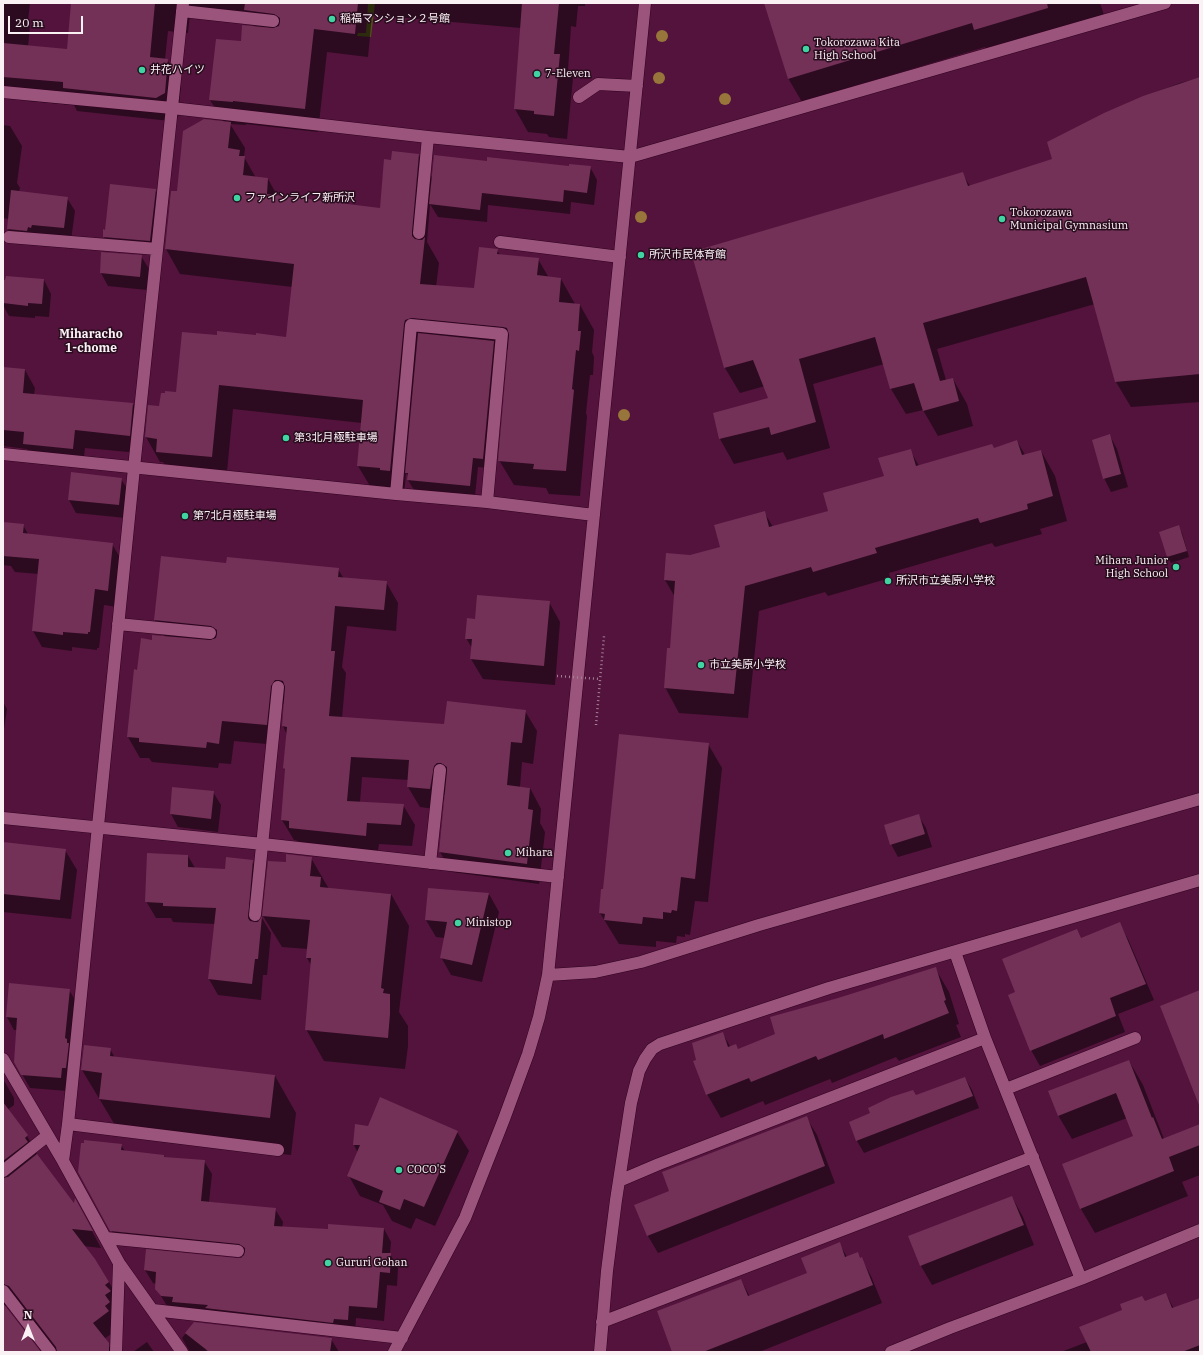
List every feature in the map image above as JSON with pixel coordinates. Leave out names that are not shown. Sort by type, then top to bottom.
[{"type":"street","points":[[394,1352],[465,1218],[502,1126],[528,1054],[539,1017],[548,975],[645,3]]},
{"type":"street","points":[[3,92],[172,108],[428,137],[630,157],[1165,3]]},
{"type":"street","points":[[63,1161],[183,7],[273,21]]},
{"type":"street","points":[[579,97],[598,84],[637,86]]},
{"type":"street","points":[[419,233],[428,137]]},
{"type":"street","points":[[9,237],[157,249]]},
{"type":"street","points":[[500,242],[620,257]]},
{"type":"street","points":[[396,494],[412,325],[502,334],[487,502]]},
{"type":"street","points":[[3,454],[487,502],[594,515]]},
{"type":"street","points":[[118,624],[210,633]]},
{"type":"street","points":[[255,915],[278,687]]},
{"type":"street","points":[[430,863],[440,770]]},
{"type":"street","points":[[548,975],[596,972],[641,962],[782,919],[1200,799]]},
{"type":"street","points":[[3,818],[263,844],[558,877]]},
{"type":"street","points":[[600,1352],[607,1271],[619,1181],[634,1089],[639,1071],[652,1049],[660,1044],[829,988],[1200,880]]},
{"type":"street","points":[[955,952],[985,1038],[1081,1279]]},
{"type":"street","points":[[619,1181],[659,1164],[985,1038]]},
{"type":"street","points":[[1006,1089],[1135,1038]]},
{"type":"street","points":[[3,1059],[63,1161],[119,1263],[182,1352]]},
{"type":"street","points":[[68,1124],[278,1150]]},
{"type":"street","points":[[3,1172],[47,1136]]},
{"type":"street","points":[[602,1322],[1033,1157]]},
{"type":"street","points":[[891,1352],[1081,1279],[1200,1230]]},
{"type":"street","points":[[106,1238],[238,1251]]},
{"type":"street","points":[[116,1352],[119,1263]]},
{"type":"street","points":[[3,1291],[50,1352]]},
{"type":"street","points":[[153,1310],[402,1338]]},
{"type":"path","points":[[596,725],[604,636]]},
{"type":"path","points":[[557,676],[600,679]]},
{"type":"shaded area","points":[[368,3],[375,3],[371,37],[357,36],[358,33],[366,33]]},
{"type":"building","points":[[71,3],[155,3],[150,57],[168,59],[165,93],[156,98],[63,88],[63,82],[3,77],[3,43],[67,49]]},
{"type":"building","points":[[245,3],[358,3],[355,34],[314,29],[305,109],[233,101],[209,100],[216,39],[241,41],[242,25],[273,28],[279,26],[280,18],[274,14],[244,10]]},
{"type":"building","name":"7-Eleven","points":[[522,3],[559,3],[554,54],[560,54],[554,116],[534,114],[534,111],[514,109]]},
{"type":"building","points":[[764,3],[1047,3],[1048,8],[974,30],[972,23],[788,79]]},
{"type":"building","name":"Tokorozawa Municipal Gymnasium","points":[[1200,77],[1200,374],[1115,382],[1086,277],[923,323],[940,381],[953,378],[959,401],[923,411],[914,383],[890,389],[875,337],[799,359],[816,422],[771,435],[769,427],[719,439],[713,413],[768,398],[753,360],[724,368],[691,252],[963,172],[968,186],[1052,159],[1047,142],[1104,113],[1143,96]]},
{"type":"building","points":[[204,119],[231,122],[228,148],[240,150],[239,156],[245,156],[243,175],[268,178],[267,194],[380,208],[384,159],[391,160],[392,151],[419,154],[412,236],[415,239],[422,240],[425,237],[420,284],[474,288],[479,247],[498,249],[497,254],[539,258],[537,275],[561,278],[559,302],[580,304],[578,331],[581,331],[579,351],[576,350],[572,389],[574,390],[566,471],[533,469],[534,464],[498,461],[509,335],[507,328],[412,318],[405,320],[404,324],[390,471],[380,470],[380,468],[357,466],[363,400],[219,385],[212,457],[156,452],[157,439],[145,437],[148,405],[159,406],[161,393],[165,393],[165,391],[176,392],[182,332],[217,335],[217,331],[256,335],[256,333],[286,337],[294,264],[165,249],[171,191],[177,191],[183,131]]},
{"type":"building","points":[[434,155],[487,161],[487,157],[569,166],[569,164],[591,166],[587,193],[564,190],[563,202],[482,193],[480,210],[429,204]]},
{"type":"building","points":[[110,184],[156,189],[150,241],[103,237]]},
{"type":"building","points":[[11,190],[68,197],[64,228],[32,225],[31,228],[28,227],[27,231],[7,229]]},
{"type":"building","points":[[101,252],[142,255],[140,277],[100,273]]},
{"type":"building","points":[[6,276],[44,279],[42,304],[28,303],[28,306],[3,303],[3,280],[5,280]]},
{"type":"building","points":[[418,333],[494,341],[483,459],[473,458],[470,486],[407,480],[408,473],[405,473]]},
{"type":"building","points":[[3,367],[25,369],[23,393],[133,403],[130,436],[75,430],[73,449],[23,444],[24,432],[3,430]]},
{"type":"building","points":[[1110,434],[1121,474],[1103,479],[1092,440]]},
{"type":"building","name":"市立美原小学校","points":[[1017,440],[1022,455],[1041,450],[1053,496],[1027,504],[1028,509],[980,523],[978,518],[875,548],[877,553],[813,572],[811,567],[745,586],[734,694],[664,688],[667,648],[670,648],[675,581],[664,580],[666,553],[690,555],[720,547],[714,525],[765,511],[769,527],[828,511],[823,493],[884,476],[878,458],[911,449],[916,466],[992,444],[994,448]]},
{"type":"building","points":[[71,472],[122,478],[119,505],[68,500]]},
{"type":"building","points":[[3,522],[24,524],[23,533],[113,543],[108,591],[95,589],[90,632],[88,632],[88,634],[63,632],[63,635],[32,631],[39,559],[3,556]]},
{"type":"building","points":[[1179,525],[1187,551],[1167,557],[1159,532]]},
{"type":"building","points":[[161,556],[226,563],[227,557],[339,568],[338,577],[387,581],[384,610],[335,606],[331,651],[335,651],[329,716],[444,724],[447,701],[526,710],[522,743],[511,742],[507,785],[530,788],[528,809],[533,810],[527,864],[439,852],[447,771],[447,767],[441,763],[437,763],[434,766],[430,789],[407,787],[409,760],[351,757],[347,801],[404,804],[401,825],[367,823],[366,836],[289,828],[289,821],[281,820],[285,769],[283,768],[287,727],[282,726],[285,687],[283,681],[275,680],[271,686],[267,725],[222,721],[219,744],[207,742],[206,748],[139,742],[139,738],[127,737],[134,669],[137,670],[141,638],[152,640],[152,635],[210,640],[216,638],[217,634],[217,630],[211,626],[154,620]]},
{"type":"building","points":[[477,595],[550,601],[544,666],[470,659],[472,639],[465,639],[467,618],[475,619]]},
{"type":"building","points":[[619,734],[709,743],[695,879],[681,877],[677,911],[672,910],[671,913],[663,912],[663,919],[643,917],[642,924],[604,920],[605,914],[599,913],[601,889],[603,889]]},
{"type":"building","points":[[172,787],[214,791],[211,819],[170,814]]},
{"type":"building","points":[[919,814],[925,834],[890,845],[884,825]]},
{"type":"building","points":[[3,842],[66,849],[60,900],[3,894]]},
{"type":"building","points":[[147,853],[188,855],[188,867],[225,869],[226,857],[253,860],[248,918],[250,921],[258,922],[262,916],[258,959],[255,959],[252,984],[208,979],[216,908],[163,906],[163,903],[145,902]]},
{"type":"building","points":[[286,854],[312,857],[310,876],[321,877],[320,887],[391,894],[381,988],[384,989],[383,993],[390,994],[388,1038],[305,1030],[311,958],[306,958],[310,920],[262,916],[268,861],[286,862]]},
{"type":"building","points":[[428,888],[489,893],[472,965],[440,958],[447,922],[425,920]]},
{"type":"building","points":[[1120,922],[1146,984],[1110,998],[1116,1016],[1030,1051],[1008,995],[1015,992],[1002,959],[1077,929],[1081,938]]},
{"type":"building","points":[[936,967],[946,1000],[944,1001],[949,1013],[884,1039],[883,1034],[818,1060],[816,1056],[751,1082],[749,1078],[706,1095],[693,1061],[696,1060],[692,1043],[723,1032],[728,1047],[736,1044],[738,1049],[775,1034],[770,1017],[838,998]]},
{"type":"building","points":[[9,983],[70,989],[65,1038],[67,1039],[67,1043],[69,1043],[66,1068],[62,1068],[61,1078],[21,1075],[14,1062],[17,1018],[6,1017]]},
{"type":"building","points":[[1200,990],[1200,1105],[1199,1105],[1160,1006]]},
{"type":"building","points":[[84,1045],[111,1048],[110,1056],[275,1075],[270,1118],[99,1099],[102,1073],[81,1070]]},
{"type":"building","points":[[1129,1060],[1162,1139],[1200,1124],[1200,1145],[1169,1157],[1174,1171],[1080,1209],[1062,1164],[1133,1136],[1116,1093],[1058,1116],[1048,1091]]},
{"type":"building","points":[[965,1077],[973,1096],[856,1141],[849,1122],[870,1113],[868,1108],[891,1097],[913,1090],[916,1095]]},
{"type":"building","points":[[380,1097],[458,1131],[424,1207],[404,1199],[400,1210],[379,1202],[383,1191],[347,1176],[360,1145],[353,1145],[355,1124],[368,1126]]},
{"type":"building","points":[[3,1102],[28,1135],[25,1138],[28,1142],[3,1161]]},
{"type":"building","points":[[807,1116],[825,1166],[647,1236],[634,1205],[669,1191],[662,1172]]},
{"type":"building","points":[[84,1140],[122,1144],[121,1150],[164,1155],[164,1157],[205,1160],[201,1201],[276,1208],[274,1226],[328,1229],[328,1224],[384,1228],[382,1253],[391,1253],[390,1273],[380,1272],[377,1308],[349,1306],[348,1320],[334,1319],[333,1323],[205,1308],[208,1305],[172,1302],[173,1297],[161,1296],[155,1289],[156,1272],[144,1270],[146,1249],[241,1258],[244,1255],[245,1248],[239,1244],[110,1231],[78,1172],[81,1143],[84,1143]]},
{"type":"building","points":[[37,1154],[74,1203],[75,1198],[93,1231],[72,1229],[95,1259],[109,1282],[105,1285],[111,1291],[105,1295],[110,1302],[105,1306],[109,1311],[93,1323],[109,1343],[109,1352],[57,1352],[56,1347],[9,1286],[3,1284],[3,1178],[8,1177]]},
{"type":"building","points":[[1012,1196],[1024,1225],[920,1266],[908,1236]]},
{"type":"building","points":[[840,1242],[845,1257],[858,1252],[860,1258],[862,1257],[873,1285],[703,1352],[672,1352],[657,1311],[741,1279],[748,1296],[807,1273],[801,1258]]},
{"type":"building","points":[[1166,1293],[1172,1308],[1200,1298],[1200,1345],[1182,1352],[1091,1352],[1079,1327],[1122,1310],[1120,1304],[1142,1296],[1145,1301]]},
{"type":"building","points":[[3,1303],[41,1352],[3,1352]]},
{"type":"building","points":[[194,1322],[332,1338],[330,1352],[208,1351],[185,1333]]},
{"type":"place","name":"稲福マンション２号館","points":[[332,19]]},
{"type":"place","name":"Tokorozawa Kita High School","points":[[806,49]]},
{"type":"place","name":"井花ハイツ","points":[[142,70]]},
{"type":"place","name":"7-Eleven","points":[[537,74]]},
{"type":"place","name":"ファインライフ新所沢","points":[[237,198]]},
{"type":"place","name":"Tokorozawa Municipal Gymnasium","points":[[1002,219]]},
{"type":"place","name":"所沢市民体育館","points":[[641,255]]},
{"type":"place","name":"第3北月極駐車場","points":[[286,438]]},
{"type":"place","name":"第7北月極駐車場","points":[[185,516]]},
{"type":"place","name":"Mihara Junior High School","points":[[1176,567]]},
{"type":"place","name":"所沢市立美原小学校","points":[[888,581]]},
{"type":"place","name":"市立美原小学校","points":[[701,665]]},
{"type":"place","name":"Mihara","points":[[508,853]]},
{"type":"place","name":"Ministop","points":[[458,923]]},
{"type":"place","name":"COCO'S","points":[[399,1170]]},
{"type":"place","name":"Gururi Gohan","points":[[328,1263]]},
{"type":"district","name":"Miharacho 1-chome","points":[[91,342]]}]
